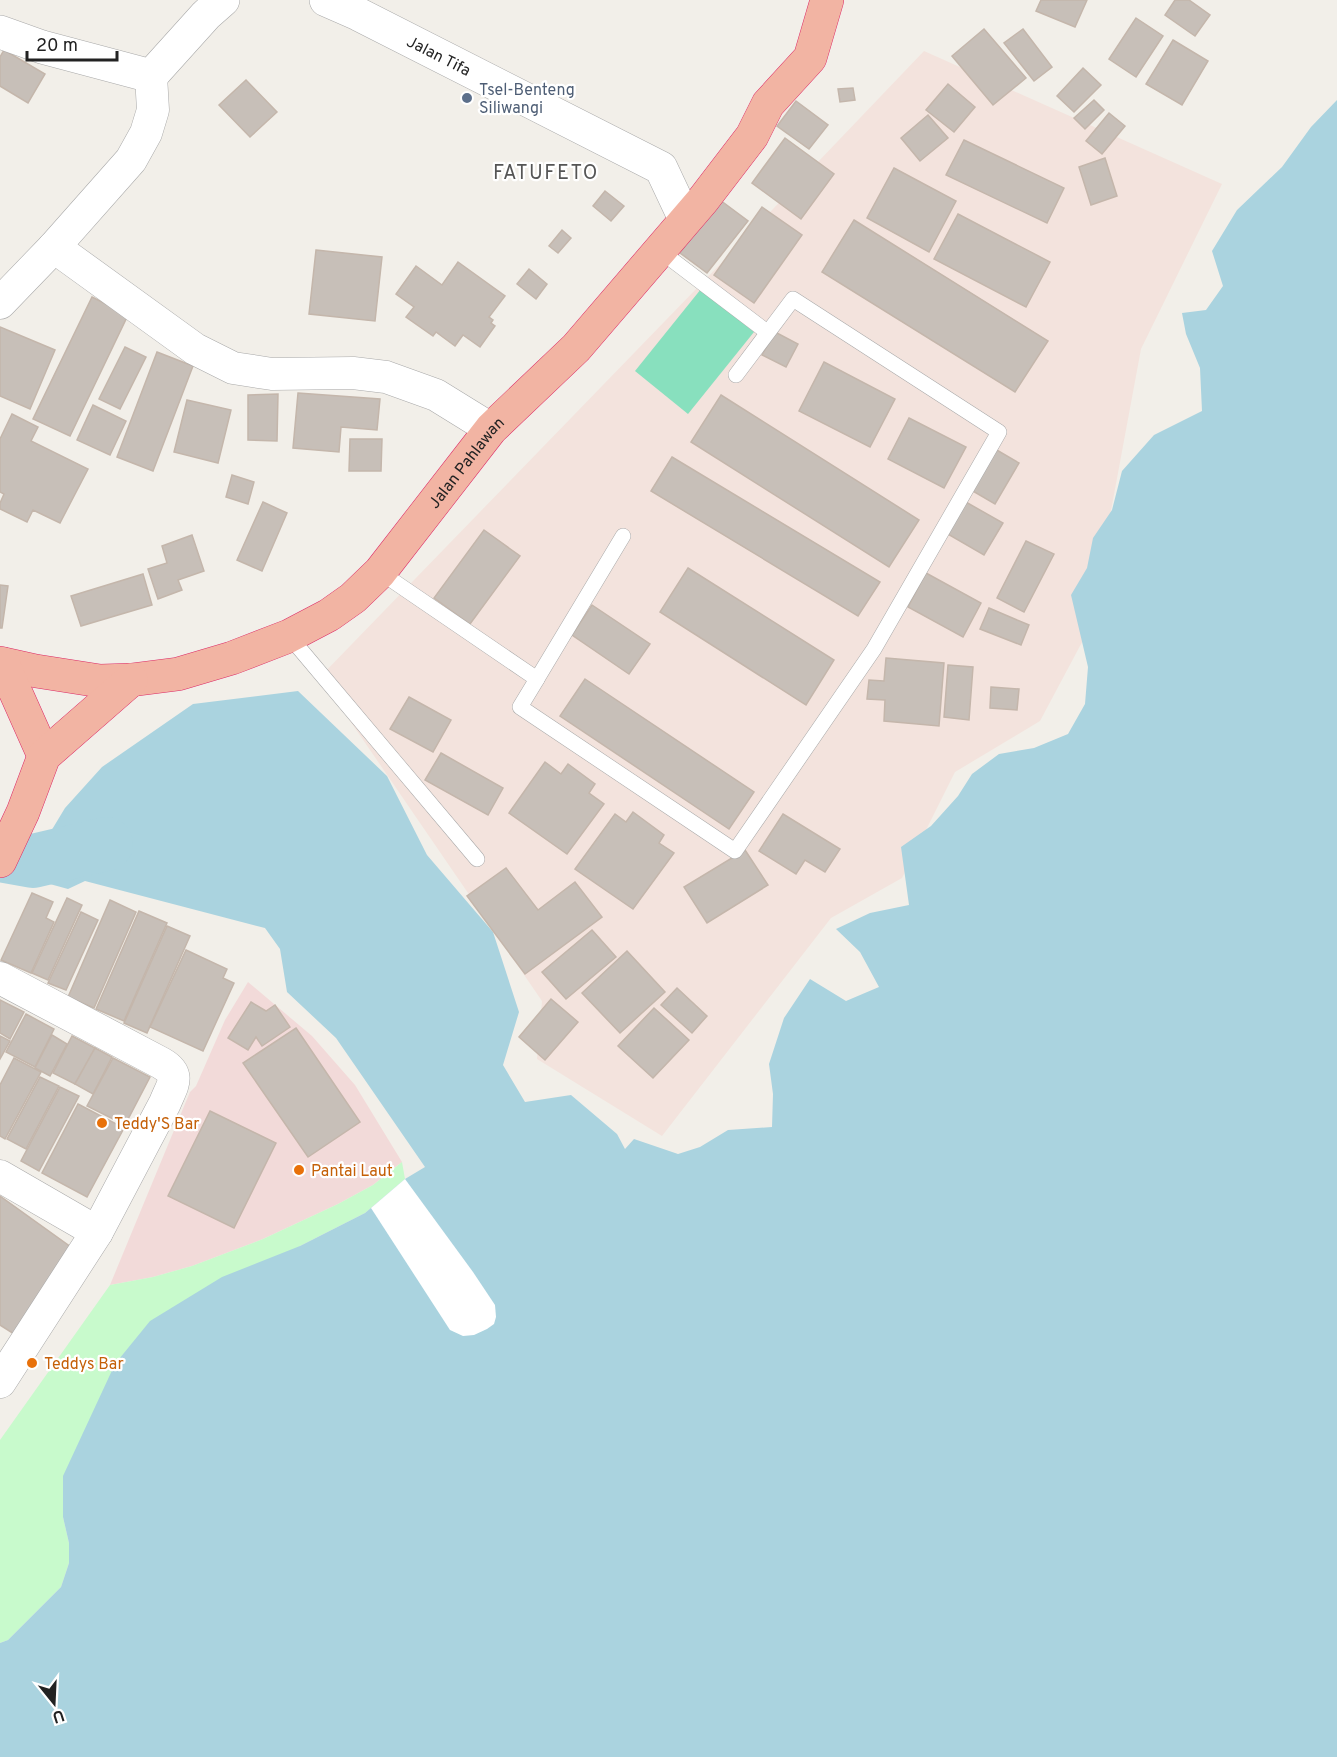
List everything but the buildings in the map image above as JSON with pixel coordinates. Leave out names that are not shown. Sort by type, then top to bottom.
[{"type":"highway","name":"Jalan Pahlawan","points":[[2,664],[100,681],[131,681],[178,674],[232,658],[289,636],[329,615],[353,598],[380,572],[491,429],[576,348],[703,200],[752,135],[768,104],[810,58],[827,0]]},
{"type":"highway","points":[[2,664],[44,756]]},
{"type":"highway","points":[[0,861],[44,756],[131,681]]},
{"type":"street","points":[[0,303],[54,247],[131,160],[146,133],[153,110],[151,76],[206,15],[223,0]]},
{"type":"street","name":"Jalan Tifa","points":[[326,0],[358,14],[661,168],[685,219]]},
{"type":"street","points":[[0,32],[42,47],[151,76]]},
{"type":"street","points":[[54,247],[195,349],[233,368],[272,374],[353,373],[386,377],[436,395],[491,429]]},
{"type":"street","points":[[0,978],[170,1068],[174,1075],[165,1103],[97,1232],[0,1382]]},
{"type":"street","points":[[0,1176],[97,1232]]},
{"type":"lane","points":[[659,250],[767,333]]},
{"type":"lane","points":[[623,537],[520,707],[735,851],[874,649],[999,432],[793,299],[736,375]]},
{"type":"lane","points":[[380,572],[537,679]]},
{"type":"lane","points":[[289,636],[477,859]]},
{"type":"shaded area","points":[[924,51],[1222,184],[1141,349],[1089,629],[1040,721],[955,772],[902,878],[831,918],[662,1136],[537,1059],[542,1001],[320,677]]},
{"type":"shaded area","points":[[248,982],[312,1036],[355,1085],[402,1162],[373,1185],[263,1239],[192,1266],[153,1277],[110,1285],[190,1092],[196,1086],[225,1020]]},
{"type":"green space","points":[[701,289],[754,332],[688,414],[635,371]]},
{"type":"green space","points":[[402,1162],[405,1179],[365,1213],[300,1246],[63,1517],[69,1543],[69,1563],[61,1587],[8,1640],[0,1643],[0,1440],[110,1285],[153,1277],[192,1266],[263,1239],[373,1185]]},
{"type":"water","points":[[1337,100],[1337,1757],[0,1757],[0,1643],[8,1640],[61,1587],[69,1563],[69,1543],[63,1517],[63,1476],[115,1364],[150,1321],[222,1277],[300,1246],[365,1213],[405,1179],[425,1167],[336,1038],[287,992],[280,949],[265,928],[85,881],[68,889],[28,878],[33,861],[65,808],[102,767],[193,704],[298,691],[387,776],[427,855],[493,932],[519,1012],[503,1065],[525,1102],[571,1095],[617,1134],[625,1149],[634,1139],[678,1154],[700,1147],[728,1130],[772,1127],[773,1094],[769,1064],[784,1018],[810,979],[846,1001],[879,987],[860,952],[836,929],[870,913],[909,905],[901,847],[931,826],[958,796],[972,774],[999,754],[1034,748],[1068,734],[1085,704],[1088,667],[1071,595],[1087,568],[1093,538],[1112,510],[1122,471],[1154,435],[1202,411],[1200,368],[1186,334],[1182,313],[1206,310],[1223,286],[1212,251],[1237,210],[1282,167],[1311,127]]},
{"type":"pier","points":[[405,1179],[495,1305],[494,1324],[487,1329],[474,1335],[463,1336],[450,1330],[371,1208]]},
{"type":"waterway","points":[[0,855],[33,861],[106,844]]},
{"type":"place","name":"Tsel-Benteng Siliwangi","points":[[467,98]]},
{"type":"place","name":"Teddy'S Bar","points":[[102,1123]]},
{"type":"place","name":"Pantai Laut","points":[[299,1170]]},
{"type":"place","name":"Teddys Bar","points":[[32,1363]]},
{"type":"district","name":"FATUFETO","points":[[546,172]]}]
